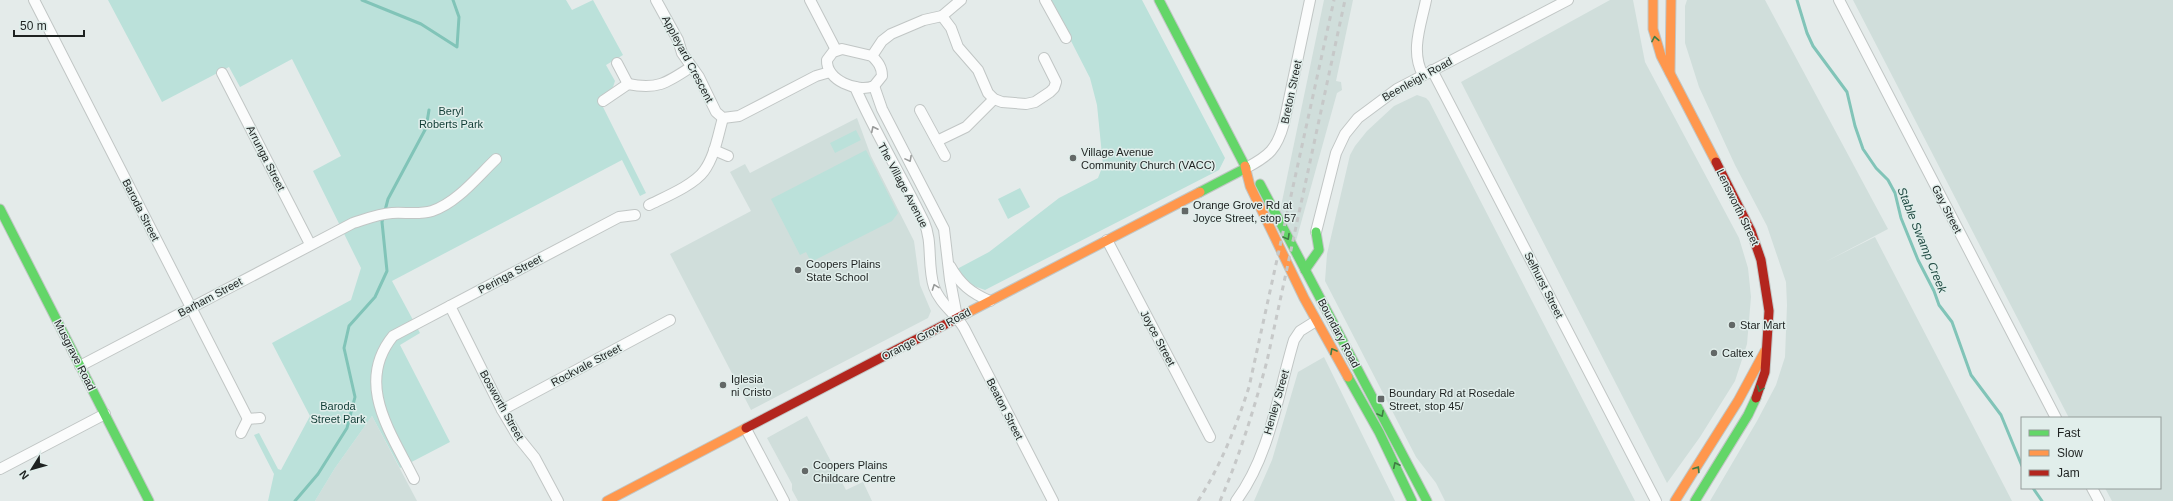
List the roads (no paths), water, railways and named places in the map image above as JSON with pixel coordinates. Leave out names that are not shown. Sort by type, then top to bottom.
[{"type":"main road","name":"Boundary Road","points":[[1159,0],[1246,168],[1252,190],[1316,321],[1379,432],[1412,501]]},
{"type":"main road","name":"Lensworth Street","points":[[1653,0],[1656,45],[1660,59],[1670,73],[1742,212],[1757,246],[1768,294],[1768,324],[1765,351],[1766,372],[1751,409],[1695,501]]},
{"type":"main road","name":"Lensworth Street","points":[[1670,73],[1671,55],[1669,33],[1671,0]]},
{"type":"main road","name":"Boundary Road","points":[[1246,168],[1259,181],[1426,501]]},
{"type":"main road","name":"Orange Grove Road","points":[[607,501],[624,497],[957,317],[1246,168]]},
{"type":"main road","name":"Musgrave Road","points":[[0,209],[149,501]]},
{"type":"main road","points":[[1305,270],[1319,250],[1316,232]]},
{"type":"main road","name":"Lensworth Street","points":[[1675,501],[1738,401],[1765,351]]},
{"type":"street","name":"Baroda Street","points":[[34,0],[248,419]]},
{"type":"street","name":"Appleyard Crescent","points":[[656,0],[678,40],[682,53],[692,67],[716,112],[723,118]]},
{"type":"street","points":[[810,0],[836,50]]},
{"type":"street","points":[[872,56],[882,41],[891,34],[924,20],[942,16],[961,0]]},
{"type":"street","points":[[1045,0],[1066,38]]},
{"type":"street","name":"Breton Street","points":[[1246,168],[1266,157],[1278,142],[1284,124],[1310,0]]},
{"type":"street","name":"Selhurst Street","points":[[1426,0],[1416,48],[1416,59],[1427,72],[1656,501]]},
{"type":"street","name":"Beenleigh Road","points":[[1316,232],[1336,153],[1345,134],[1358,118],[1376,103],[1427,72],[1568,0]]},
{"type":"street","name":"Gay Street","points":[[1839,0],[2055,417]]},
{"type":"street","points":[[942,16],[951,28],[958,47],[978,70],[988,93],[994,99],[1002,102],[1026,104],[1035,102],[1050,92],[1054,88],[1056,82],[1044,58]]},
{"type":"street","points":[[842,49],[872,56],[880,65],[882,72],[879,81],[874,86],[863,89],[854,87],[834,77],[828,69],[827,60],[836,50],[842,49]]},
{"type":"street","points":[[617,62],[628,84]]},
{"type":"street","points":[[603,101],[628,84],[644,87],[655,87],[692,67]]},
{"type":"street","points":[[649,205],[694,180],[704,171],[714,150],[723,118],[739,116],[816,76],[830,72]]},
{"type":"street","name":"Arrunga Street","points":[[222,73],[310,244]]},
{"type":"street","name":"The Village Avenue","points":[[874,86],[882,109],[944,229],[950,266],[950,280],[956,304],[957,317]]},
{"type":"street","name":"The Village Avenue","points":[[854,87],[874,129],[929,234],[930,271],[935,289],[944,306],[957,317]]},
{"type":"street","points":[[937,141],[966,127],[994,99]]},
{"type":"street","points":[[920,110],[945,156]]},
{"type":"street","points":[[714,150],[728,156]]},
{"type":"street","name":"Barham Street","points":[[80,366],[341,229],[374,215],[430,212],[440,208],[458,195],[496,159]]},
{"type":"street","name":"Peringa Street","points":[[414,479],[379,407],[375,386],[383,352],[393,336],[619,217],[635,215]]},
{"type":"street","name":"Joyce Street","points":[[1107,240],[1210,437]]},
{"type":"street","points":[[950,266],[959,281],[974,295],[990,301]]},
{"type":"street","name":"Bosworth Street","points":[[450,306],[502,410],[518,437],[535,458],[558,501]]},
{"type":"street","name":"Beaton Street","points":[[957,317],[1053,501]]},
{"type":"street","name":"Rockvale Street","points":[[502,410],[670,320]]},
{"type":"street","name":"Henley Street","points":[[1236,501],[1242,496],[1263,448],[1294,340],[1300,331],[1316,321]]},
{"type":"street","points":[[0,469],[105,414]]},
{"type":"street","points":[[241,433],[248,419],[260,418]]},
{"type":"street","points":[[746,430],[784,501]]},
{"type":"street","points":[[2093,489],[2099,501]]},
{"type":"waterway","points":[[362,0],[421,24],[457,47],[459,17],[453,0]]},
{"type":"waterway","name":"Stable Swamp Creek","points":[[1797,0],[1807,33],[1813,46],[1847,92],[1855,126],[1863,149],[1876,168],[1888,180],[1895,193],[1901,218],[1918,260],[1934,291],[1939,305],[1952,322],[1971,375],[2001,415],[2021,464]]},
{"type":"waterway","name":"Stable Swamp Creek","points":[[295,501],[318,474],[347,428],[355,397],[344,348],[349,326],[375,297],[387,271],[382,222],[388,199],[426,128],[429,110]]},
{"type":"waterway","name":"Stable Swamp Creek","points":[[2034,489],[2042,501]]},
{"type":"railway","points":[[1198,501],[1214,474],[1227,446],[1249,387],[1334,0]]},
{"type":"railway","points":[[1220,501],[1246,432],[1267,361],[1345,0]]},
{"type":"place","name":"Village Avenue Community Church (VACC)","points":[[1073,158]]},
{"type":"place","name":"Orange Grove Rd at Joyce Street, stop 57","points":[[1185,211]]},
{"type":"place","name":"Coopers Plains State School","points":[[798,270]]},
{"type":"place","name":"Star Mart","points":[[1732,325]]},
{"type":"place","name":"Caltex","points":[[1714,353]]},
{"type":"place","name":"Iglesia ni Cristo","points":[[723,385]]},
{"type":"place","name":"Boundary Rd at Rosedale Street, stop 45/","points":[[1381,399]]},
{"type":"place","name":"Coopers Plains Childcare Centre","points":[[805,471]]},
{"type":"park label","name":"Beryl Roberts Park","points":[[451,117]]},
{"type":"park label","name":"Baroda Street Park","points":[[338,412]]}]
